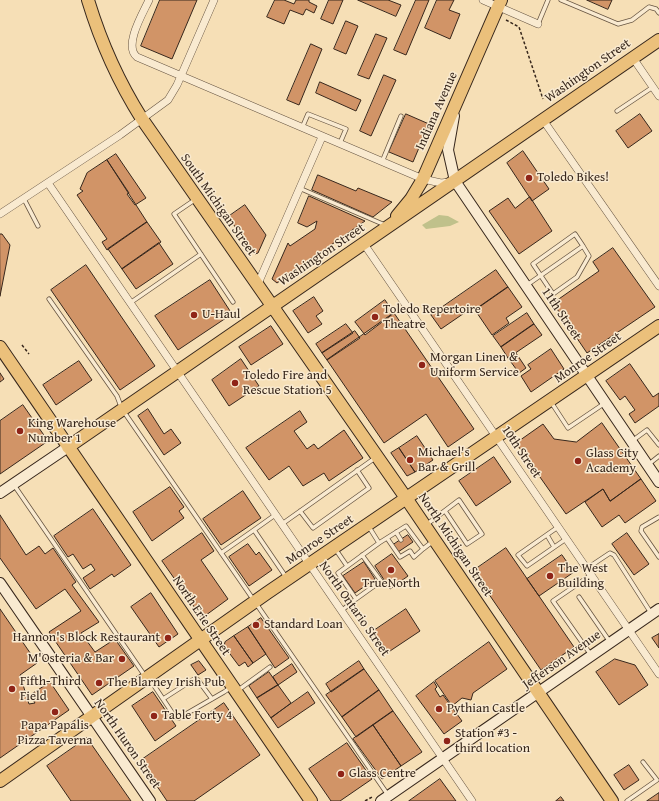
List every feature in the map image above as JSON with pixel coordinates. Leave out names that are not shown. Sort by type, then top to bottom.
[{"type":"main road","name":"South Michigan Street","points":[[88,0],[109,60],[124,90],[142,119],[272,306]]},
{"type":"main road","name":"Indiana Avenue","points":[[389,226],[411,198],[422,179],[500,3]]},
{"type":"main road","name":"Washington Street","points":[[68,447],[659,40]]},
{"type":"main road","name":"North Michigan Street","points":[[272,306],[435,540],[612,801]]},
{"type":"main road","name":"Monroe Street","points":[[0,781],[309,564],[497,438],[659,326]]},
{"type":"main road","name":"North Erie Street","points":[[0,347],[311,801]]},
{"type":"street","points":[[149,0],[133,38],[132,51],[137,57],[422,179],[441,183],[455,181],[448,150],[455,107]]},
{"type":"street","points":[[0,214],[48,183],[168,100],[181,76],[214,0]]},
{"type":"street","points":[[483,0],[500,3],[538,24]]},
{"type":"street","points":[[633,58],[659,96]]},
{"type":"street","points":[[543,120],[659,286]]},
{"type":"street","points":[[257,286],[322,137]]},
{"type":"street","name":"11th Street","points":[[455,181],[659,482]]},
{"type":"street","name":"North Ontario Street","points":[[48,183],[472,801]]},
{"type":"street","name":"10th Street","points":[[364,244],[659,674]]},
{"type":"street","name":"Washington Street","points":[[0,493],[68,447]]},
{"type":"street","name":"North Huron Street","points":[[0,583],[150,801]]},
{"type":"street","name":"Jefferson Avenue","points":[[385,799],[442,758],[655,612]]},
{"type":"lane","points":[[538,24],[548,0]]},
{"type":"lane","points":[[561,0],[618,24],[632,20],[650,7],[659,12]]},
{"type":"lane","points":[[617,111],[653,87]]},
{"type":"lane","points":[[302,128],[308,114],[346,129],[340,144]]},
{"type":"lane","points":[[382,162],[401,116]]},
{"type":"lane","points":[[300,188],[389,226]]},
{"type":"lane","points":[[197,198],[174,214],[233,302]]},
{"type":"lane","points":[[24,199],[38,226]]},
{"type":"lane","points":[[575,234],[583,246],[589,256],[577,277],[553,294],[533,264],[575,234]]},
{"type":"lane","points":[[526,286],[583,246]]},
{"type":"lane","points":[[130,303],[201,254]]},
{"type":"lane","points":[[49,300],[117,396],[122,409],[255,602],[385,799]]},
{"type":"lane","points":[[550,401],[568,428],[605,403]]},
{"type":"lane","points":[[632,442],[646,430],[659,445]]},
{"type":"lane","points":[[281,524],[377,456]]},
{"type":"lane","points":[[647,465],[659,456]]},
{"type":"lane","points":[[300,510],[313,528],[369,488],[357,470]]},
{"type":"lane","points":[[14,484],[175,717],[178,718],[212,699],[234,689],[270,667]]},
{"type":"lane","points":[[425,526],[459,500],[482,534],[467,544],[445,511]]},
{"type":"lane","points":[[221,553],[275,515]]},
{"type":"lane","points":[[659,517],[642,527],[641,531],[659,557]]},
{"type":"lane","points":[[367,524],[379,543]]},
{"type":"lane","points":[[356,599],[338,573],[348,565],[406,526],[423,549]]},
{"type":"lane","points":[[558,527],[518,554],[527,566],[566,539]]},
{"type":"lane","points":[[254,530],[288,579]]},
{"type":"lane","points":[[396,532],[401,540]]},
{"type":"lane","points":[[546,535],[554,547]]},
{"type":"lane","points":[[387,538],[400,558],[410,551]]},
{"type":"lane","points":[[406,547],[414,557],[435,540]]},
{"type":"lane","points":[[335,547],[348,565],[354,569]]},
{"type":"lane","points":[[586,569],[610,553],[614,555],[655,612]]},
{"type":"lane","points":[[341,611],[381,581],[362,555]]},
{"type":"lane","points":[[591,575],[553,601],[591,656]]},
{"type":"lane","points":[[366,585],[369,589]]},
{"type":"lane","points":[[579,597],[610,643]]},
{"type":"lane","points":[[163,699],[194,679],[198,680],[212,699]]},
{"type":"lane","points":[[626,801],[658,780],[643,762]]},
{"type":"path","points":[[506,20],[519,27],[543,99]]},
{"type":"path","points":[[22,345],[29,354]]},
{"type":"green space","points":[[439,215],[448,216],[459,222],[450,226],[426,229],[422,225]]},
{"type":"building","points":[[160,0],[197,0],[172,59],[141,46]]},
{"type":"building","points":[[275,0],[284,0],[294,4],[296,0],[309,0],[309,2],[317,6],[314,13],[306,9],[303,15],[290,10],[284,24],[267,17]]},
{"type":"building","points":[[329,0],[343,0],[333,24],[321,19]]},
{"type":"building","points":[[358,0],[388,0],[401,5],[396,16]]},
{"type":"building","points":[[416,0],[429,0],[406,55],[394,50]]},
{"type":"building","points":[[437,0],[454,0],[449,10],[460,14],[450,39],[425,28]]},
{"type":"building","points":[[587,0],[612,0],[608,9]]},
{"type":"building","points":[[346,21],[358,26],[346,54],[334,49]]},
{"type":"building","points":[[376,34],[387,38],[369,79],[358,75]]},
{"type":"building","points":[[311,44],[322,49],[299,105],[287,100]]},
{"type":"building","points":[[384,75],[396,80],[371,136],[360,131]]},
{"type":"building","points":[[320,82],[361,100],[356,111],[316,93]]},
{"type":"building","points":[[406,114],[429,124],[413,162],[389,152]]},
{"type":"building","points":[[640,114],[652,131],[628,148],[616,131]]},
{"type":"building","name":"Toledo Bikes!","points":[[523,151],[549,189],[532,201],[507,163]]},
{"type":"building","points":[[116,154],[146,198],[135,205],[127,194],[129,193],[107,160]]},
{"type":"building","points":[[107,160],[147,222],[107,250],[102,242],[107,239],[77,195],[83,191],[80,189],[87,173]]},
{"type":"building","points":[[318,175],[356,191],[358,188],[392,202],[373,217],[312,190]]},
{"type":"building","points":[[309,196],[365,221],[277,283],[272,279],[288,243],[290,246],[315,229],[317,221],[307,227],[298,223]]},
{"type":"building","points":[[530,197],[552,231],[519,254],[489,211],[508,198],[515,208]]},
{"type":"building","points":[[245,205],[266,235],[258,253],[255,254],[228,217]]},
{"type":"building","points":[[147,222],[161,242],[122,269],[108,249]]},
{"type":"building","points":[[0,234],[2,234],[10,245],[0,296]]},
{"type":"building","points":[[159,243],[173,264],[136,289],[122,269]]},
{"type":"building","points":[[613,248],[655,307],[587,353],[553,303],[599,271],[593,262]]},
{"type":"building","points":[[86,265],[155,366],[120,390],[51,290]]},
{"type":"building","points":[[496,270],[508,287],[475,310],[473,307],[441,329],[431,315]]},
{"type":"building","name":"U-Haul","points":[[210,280],[232,314],[178,350],[155,316]]},
{"type":"building","points":[[508,287],[522,307],[506,318],[509,323],[492,335],[475,310]]},
{"type":"building","points":[[314,297],[323,311],[316,316],[322,324],[308,333],[293,311]]},
{"type":"building","name":"Toledo Repertoire Theatre","points":[[385,300],[394,313],[365,335],[355,322]]},
{"type":"building","points":[[394,313],[474,429],[448,447],[426,414],[384,443],[327,360]]},
{"type":"building","points":[[527,313],[534,324],[501,347],[493,336]]},
{"type":"building","points":[[346,324],[353,333],[322,353],[316,344]]},
{"type":"building","points":[[534,324],[542,335],[508,358],[501,347]]},
{"type":"building","points":[[271,326],[283,344],[251,365],[239,347]]},
{"type":"building","points":[[355,331],[360,338],[327,360],[322,353]]},
{"type":"building","points":[[551,349],[564,369],[531,392],[521,376],[531,369],[528,365]]},
{"type":"building","points":[[516,353],[526,368],[519,373],[508,358]]},
{"type":"building","name":"Toledo Fire and Rescue Station 5","points":[[241,359],[259,386],[229,406],[212,380]]},
{"type":"building","points":[[79,361],[92,380],[56,405],[43,385]]},
{"type":"building","points":[[630,364],[653,397],[659,393],[659,406],[635,423],[629,414],[635,410],[625,396],[620,400],[606,381]]},
{"type":"building","points":[[0,373],[4,379],[0,382]]},
{"type":"building","name":"King Warehouse Number 1","points":[[23,405],[48,441],[0,474],[0,421]]},
{"type":"building","points":[[148,409],[164,434],[171,429],[181,443],[164,455],[138,416]]},
{"type":"building","points":[[300,411],[307,422],[294,431],[307,449],[314,444],[318,449],[344,430],[363,458],[329,481],[324,473],[303,486],[289,466],[269,480],[246,448]]},
{"type":"building","name":"Glass City Academy","points":[[602,423],[641,479],[610,501],[603,489],[566,514],[516,443],[543,424],[554,439],[576,442]]},
{"type":"building","points":[[417,436],[433,460],[415,472],[399,448]]},
{"type":"building","points":[[399,448],[415,472],[407,476],[391,453]]},
{"type":"building","points":[[494,457],[511,482],[476,506],[459,481]]},
{"type":"building","points":[[641,479],[656,501],[625,523],[619,515],[602,527],[585,502],[603,489],[610,501]]},
{"type":"building","points":[[170,487],[184,507],[179,511],[184,518],[152,541],[133,512]]},
{"type":"building","points":[[243,491],[261,518],[221,545],[203,519]]},
{"type":"building","points":[[93,509],[131,565],[114,577],[112,574],[90,589],[83,578],[95,570],[91,564],[83,569],[73,554],[68,557],[54,536]]},
{"type":"building","points":[[0,515],[26,555],[39,546],[45,554],[53,548],[76,582],[72,585],[99,622],[81,633],[95,652],[115,639],[134,666],[92,695],[49,632],[81,611],[65,589],[36,609],[0,558]]},
{"type":"building","points":[[202,533],[214,551],[201,560],[228,599],[202,618],[162,561]]},
{"type":"building","points":[[627,533],[649,564],[634,575],[612,544]]},
{"type":"building","points":[[408,535],[413,542],[398,552],[393,545]]},
{"type":"building","points":[[248,544],[256,555],[259,552],[272,570],[249,586],[229,557]]},
{"type":"building","points":[[506,548],[574,647],[541,670],[473,571]]},
{"type":"building","name":"TrueNorth","points":[[392,554],[408,576],[390,589],[375,566]]},
{"type":"building","name":"The West Building","points":[[562,555],[574,572],[539,596],[527,579]]},
{"type":"building","points":[[364,562],[375,579],[355,593],[343,576]]},
{"type":"building","points":[[151,593],[178,634],[159,647],[131,607]]},
{"type":"building","name":"Fifth-Third Field","points":[[0,609],[37,663],[20,675],[29,704],[35,703],[30,695],[50,682],[69,710],[0,758]]},
{"type":"building","points":[[406,609],[420,631],[387,653],[372,632]]},
{"type":"building","points":[[261,618],[289,658],[275,668],[248,627]]},
{"type":"building","points":[[248,627],[266,654],[253,663],[234,636]]},
{"type":"building","points":[[659,634],[659,648],[652,638]]},
{"type":"building","points":[[234,636],[253,663],[248,667],[245,662],[239,666],[224,646],[225,642]]},
{"type":"building","points":[[489,642],[507,669],[473,693],[471,700],[462,698],[452,706],[435,681]]},
{"type":"building","points":[[615,659],[635,665],[648,685],[619,705],[596,672]]},
{"type":"building","points":[[199,661],[206,670],[198,675],[191,665]]},
{"type":"building","points":[[359,661],[364,669],[331,692],[326,684]]},
{"type":"building","points":[[292,664],[297,672],[278,685],[273,677]]},
{"type":"building","points":[[364,669],[379,690],[342,717],[326,695]]},
{"type":"building","points":[[269,672],[278,685],[257,698],[249,686]]},
{"type":"building","name":"Pythian Castle","points":[[434,682],[437,687],[435,689],[440,697],[443,695],[462,721],[444,734],[416,696]]},
{"type":"building","points":[[278,685],[291,703],[271,718],[257,698]]},
{"type":"building","points":[[379,690],[393,711],[356,737],[342,717]]},
{"type":"building","name":"Table Forty 4","points":[[153,692],[176,726],[155,741],[132,706]]},
{"type":"building","points":[[308,692],[315,703],[278,728],[271,718]]},
{"type":"building","points":[[224,703],[260,755],[194,801],[167,801],[140,761]]},
{"type":"building","points":[[393,711],[422,752],[401,766],[373,725]]},
{"type":"building","points":[[373,725],[401,766],[382,779],[353,739]]},
{"type":"building","points":[[87,738],[131,801],[71,801],[47,766]]},
{"type":"building","name":"Glass Centre","points":[[347,743],[372,779],[340,801],[331,801],[309,769]]},
{"type":"building","points":[[629,765],[639,780],[624,790],[614,775]]},
{"type":"building","points":[[440,779],[456,801],[409,801]]},
{"type":"building","points":[[659,793],[659,801],[647,801]]},
{"type":"building","points":[[561,797],[564,801],[556,801]]},
{"type":"place","name":"Toledo Bikes!","points":[[529,178]]},
{"type":"place","name":"U-Haul","points":[[194,315]]},
{"type":"place","name":"Toledo Repertoire Theatre","points":[[375,317]]},
{"type":"place","name":"Morgan Linen & Uniform Service","points":[[422,365]]},
{"type":"place","name":"Toledo Fire and Rescue Station 5","points":[[235,383]]},
{"type":"place","name":"King Warehouse Number 1","points":[[20,431]]},
{"type":"place","name":"Michael's Bar & Grill","points":[[410,460]]},
{"type":"place","name":"Glass City Academy","points":[[578,461]]},
{"type":"place","name":"TrueNorth","points":[[391,570]]},
{"type":"place","name":"The West Building","points":[[550,576]]},
{"type":"place","name":"Standard Loan","points":[[256,625]]},
{"type":"place","name":"Hannon's Block Restaurant","points":[[168,638]]},
{"type":"place","name":"M'Osteria & Bar","points":[[122,659]]},
{"type":"place","name":"The Blarney Irish Pub","points":[[99,683]]},
{"type":"place","name":"Fifth-Third Field","points":[[12,689]]},
{"type":"place","name":"Pythian Castle","points":[[439,709]]},
{"type":"place","name":"Papa Papalis Pizza Taverna","points":[[55,712]]},
{"type":"place","name":"Table Forty 4","points":[[154,716]]},
{"type":"place","name":"Station #3 - third location","points":[[447,741]]},
{"type":"place","name":"Glass Centre","points":[[341,774]]}]
